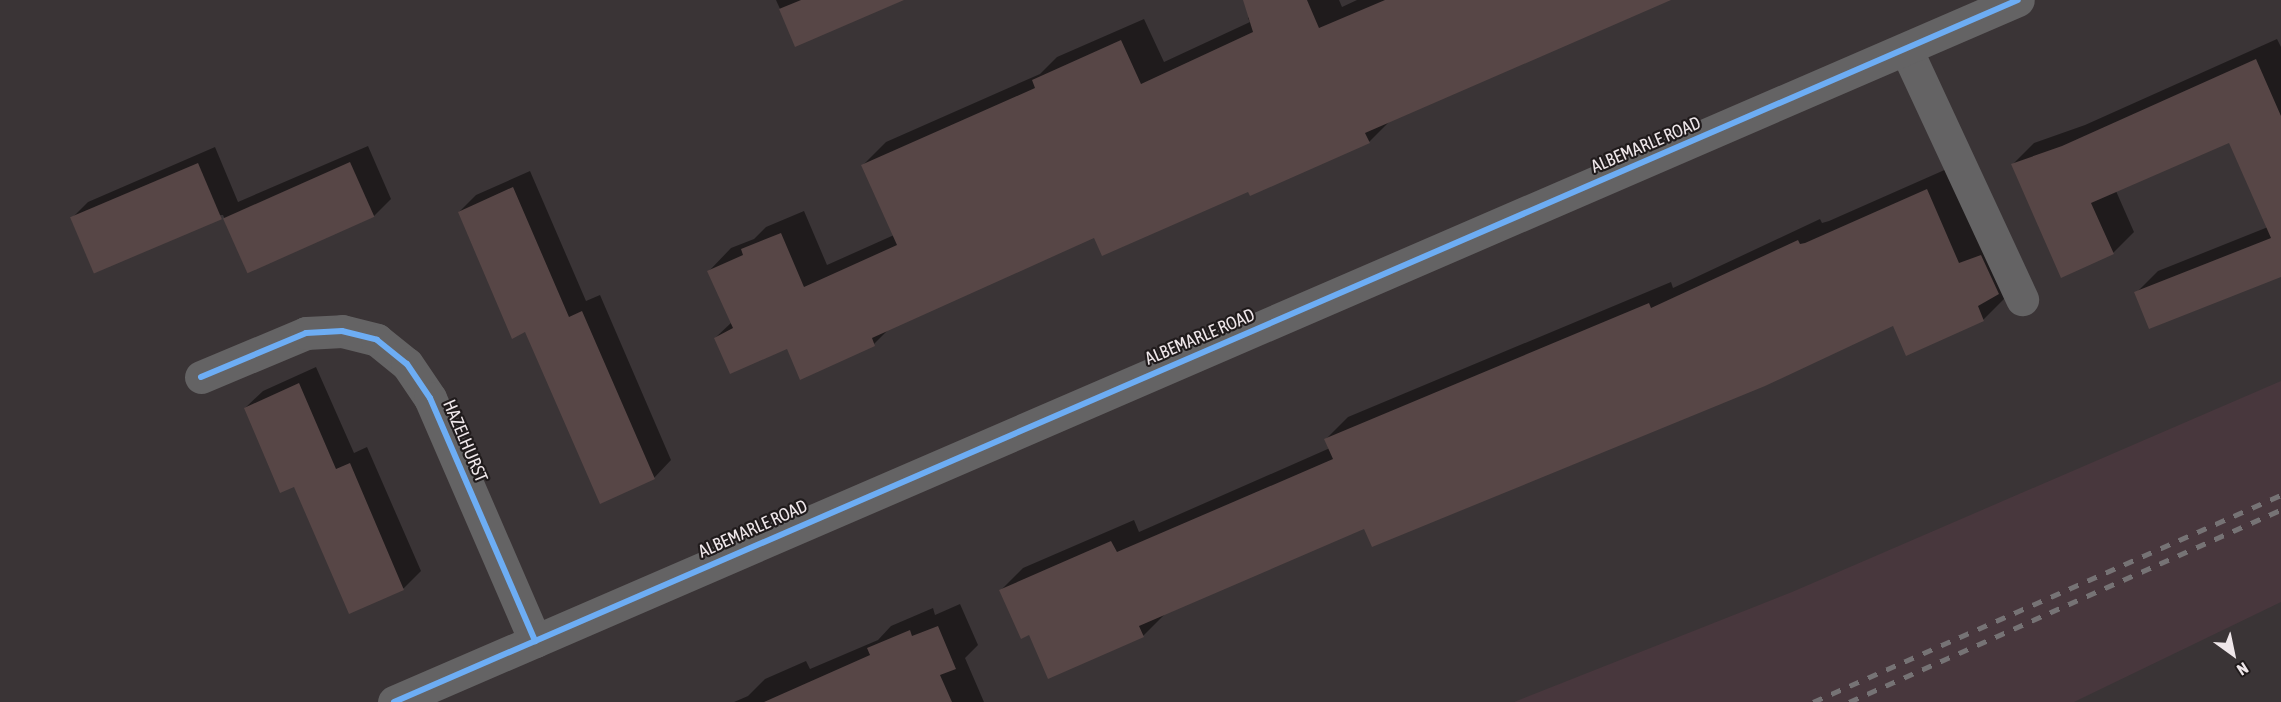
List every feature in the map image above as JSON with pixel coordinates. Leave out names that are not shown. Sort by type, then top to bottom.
[{"type":"street","name":"ALBEMARLE ROAD","points":[[394,702],[2018,0]]},
{"type":"street","points":[[1906,49],[2022,299]]},
{"type":"street","name":"HAZELHURST","points":[[201,377],[306,333],[342,331],[377,340],[400,358],[430,398],[535,640]]},
{"type":"shaded area","points":[[2281,381],[2281,602],[2074,702],[1514,702],[1792,592]]},
{"type":"building","points":[[801,0],[904,0],[795,47],[779,9]]},
{"type":"building","points":[[1243,0],[1307,0],[1319,28],[1385,0],[1671,0],[1365,133],[1370,143],[1250,196],[1248,192],[1102,256],[1094,238],[872,338],[875,346],[800,380],[787,349],[730,374],[714,338],[733,328],[707,271],[743,255],[741,249],[781,233],[804,287],[897,245],[861,165],[1035,88],[1032,80],[1121,40],[1141,84],[1253,32]]},
{"type":"building","points":[[2256,59],[2281,116],[2281,277],[2149,329],[2134,292],[2271,238],[2229,143],[2091,203],[2114,254],[2061,278],[2011,164],[2062,146]]},
{"type":"building","points":[[350,162],[374,217],[247,273],[223,219]]},
{"type":"building","points":[[198,163],[222,219],[94,273],[70,217]]},
{"type":"building","points":[[513,187],[569,317],[582,311],[655,479],[600,504],[525,332],[512,339],[458,212]]},
{"type":"building","points":[[1927,189],[1959,263],[1981,255],[1999,294],[1978,306],[1984,321],[1906,356],[1893,326],[1765,386],[1372,547],[1364,529],[1139,626],[1144,637],[1048,679],[1029,635],[1021,639],[999,590],[1111,541],[1117,552],[1333,459],[1324,439],[1649,303],[1651,308],[1798,240],[1800,244],[1805,243]]},
{"type":"building","points":[[299,383],[336,469],[350,463],[404,590],[349,614],[294,487],[280,493],[244,408]]},
{"type":"building","points":[[938,626],[956,669],[940,675],[952,702],[764,702],[870,655],[867,648],[910,630],[912,636]]},
{"type":"railway","points":[[1813,702],[2281,495]]},
{"type":"railway","points":[[1849,702],[2281,510]]},
{"type":"cycle path","points":[[394,702],[2018,0]]},
{"type":"cycle path","points":[[201,377],[306,333],[342,331],[377,340],[407,364],[430,398],[535,641]]}]
